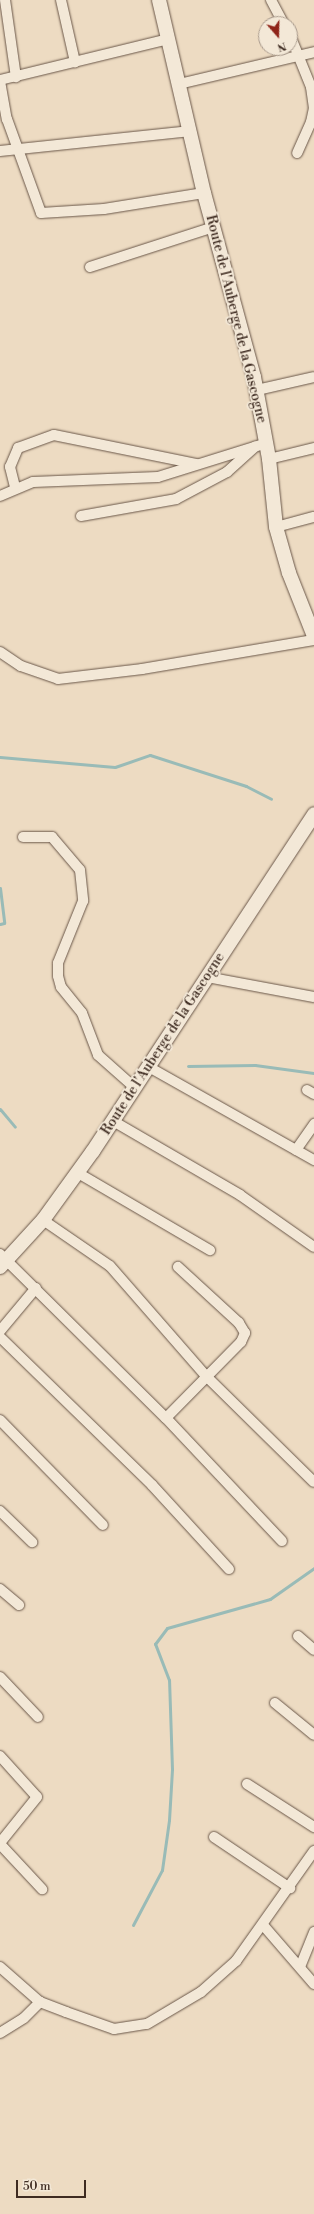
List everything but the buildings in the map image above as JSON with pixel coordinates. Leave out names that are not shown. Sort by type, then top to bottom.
[{"type":"street","points":[[5,0],[16,77]]},
{"type":"street","points":[[61,0],[75,62]]},
{"type":"street","name":"Route de l'Auberge de la Gascogne","points":[[159,0],[191,131],[204,193],[256,390],[261,445],[270,459],[276,527],[289,573],[314,636]]},
{"type":"street","points":[[271,0],[280,16]]},
{"type":"street","points":[[168,40],[0,81],[18,148],[41,213],[104,209],[204,193]]},
{"type":"street","points":[[297,153],[314,108],[312,87],[298,50]]},
{"type":"street","points":[[179,84],[314,52]]},
{"type":"street","points":[[0,151],[191,131]]},
{"type":"street","points":[[90,267],[214,227]]},
{"type":"street","points":[[256,390],[314,377]]},
{"type":"street","points":[[15,487],[10,467],[18,448],[54,435],[199,464]]},
{"type":"street","points":[[0,496],[15,487],[33,482],[142,480],[261,445]]},
{"type":"street","points":[[81,516],[176,499],[227,472],[261,445]]},
{"type":"street","points":[[270,459],[314,448]]},
{"type":"street","points":[[276,527],[314,517]]},
{"type":"street","points":[[0,652],[21,666],[58,679],[142,669],[314,640]]},
{"type":"street","name":"Route de l'Auberge de la Gascogne","points":[[2,1260],[43,1220],[78,1174],[147,1066],[314,814]]},
{"type":"street","points":[[23,837],[52,837],[80,870],[83,901],[58,963],[58,976],[61,987],[82,1013],[98,1055],[134,1087]]},
{"type":"street","points":[[207,976],[314,996]]},
{"type":"street","points":[[147,1066],[314,1160]]},
{"type":"street","points":[[113,1121],[240,1195],[314,1247]]},
{"type":"street","points":[[296,1150],[314,1124]]},
{"type":"street","points":[[78,1174],[210,1250]]},
{"type":"street","points":[[43,1220],[110,1266],[206,1376],[314,1482]]},
{"type":"street","points":[[2,1260],[36,1288],[166,1418],[282,1540]]},
{"type":"street","points":[[166,1418],[241,1342],[245,1333],[240,1323],[178,1267]]},
{"type":"street","points":[[0,1331],[36,1288]]},
{"type":"street","points":[[0,1337],[152,1485],[229,1569]]},
{"type":"street","points":[[0,1420],[103,1526]]},
{"type":"street","points":[[0,1511],[32,1542]]},
{"type":"street","points":[[0,1589],[19,1605]]},
{"type":"street","points":[[298,1636],[314,1650]]},
{"type":"street","points":[[0,1677],[38,1717]]},
{"type":"street","points":[[275,1703],[314,1735]]},
{"type":"street","points":[[0,1756],[38,1797],[0,1844],[42,1889]]},
{"type":"street","points":[[246,1784],[314,1827]]},
{"type":"street","points":[[214,1838],[290,1888]]},
{"type":"street","points":[[0,1967],[40,2002],[114,2029],[147,2024],[176,2009],[216,1981],[264,1925],[314,1851]]},
{"type":"street","points":[[264,1925],[314,1984]]},
{"type":"street","points":[[300,1968],[314,1932]]},
{"type":"street","points":[[0,2033],[24,2018],[40,2002]]},
{"type":"waterway","points":[[0,757],[115,767],[150,755],[246,786],[271,799]]},
{"type":"waterway","points":[[0,888],[4,923],[0,924]]},
{"type":"waterway","points":[[188,1066],[255,1065],[314,1073]]},
{"type":"waterway","points":[[0,1109],[15,1127]]},
{"type":"waterway","points":[[133,1925],[162,1870],[169,1820],[172,1769],[169,1680],[155,1644],[167,1628],[270,1599],[314,1568]]}]
